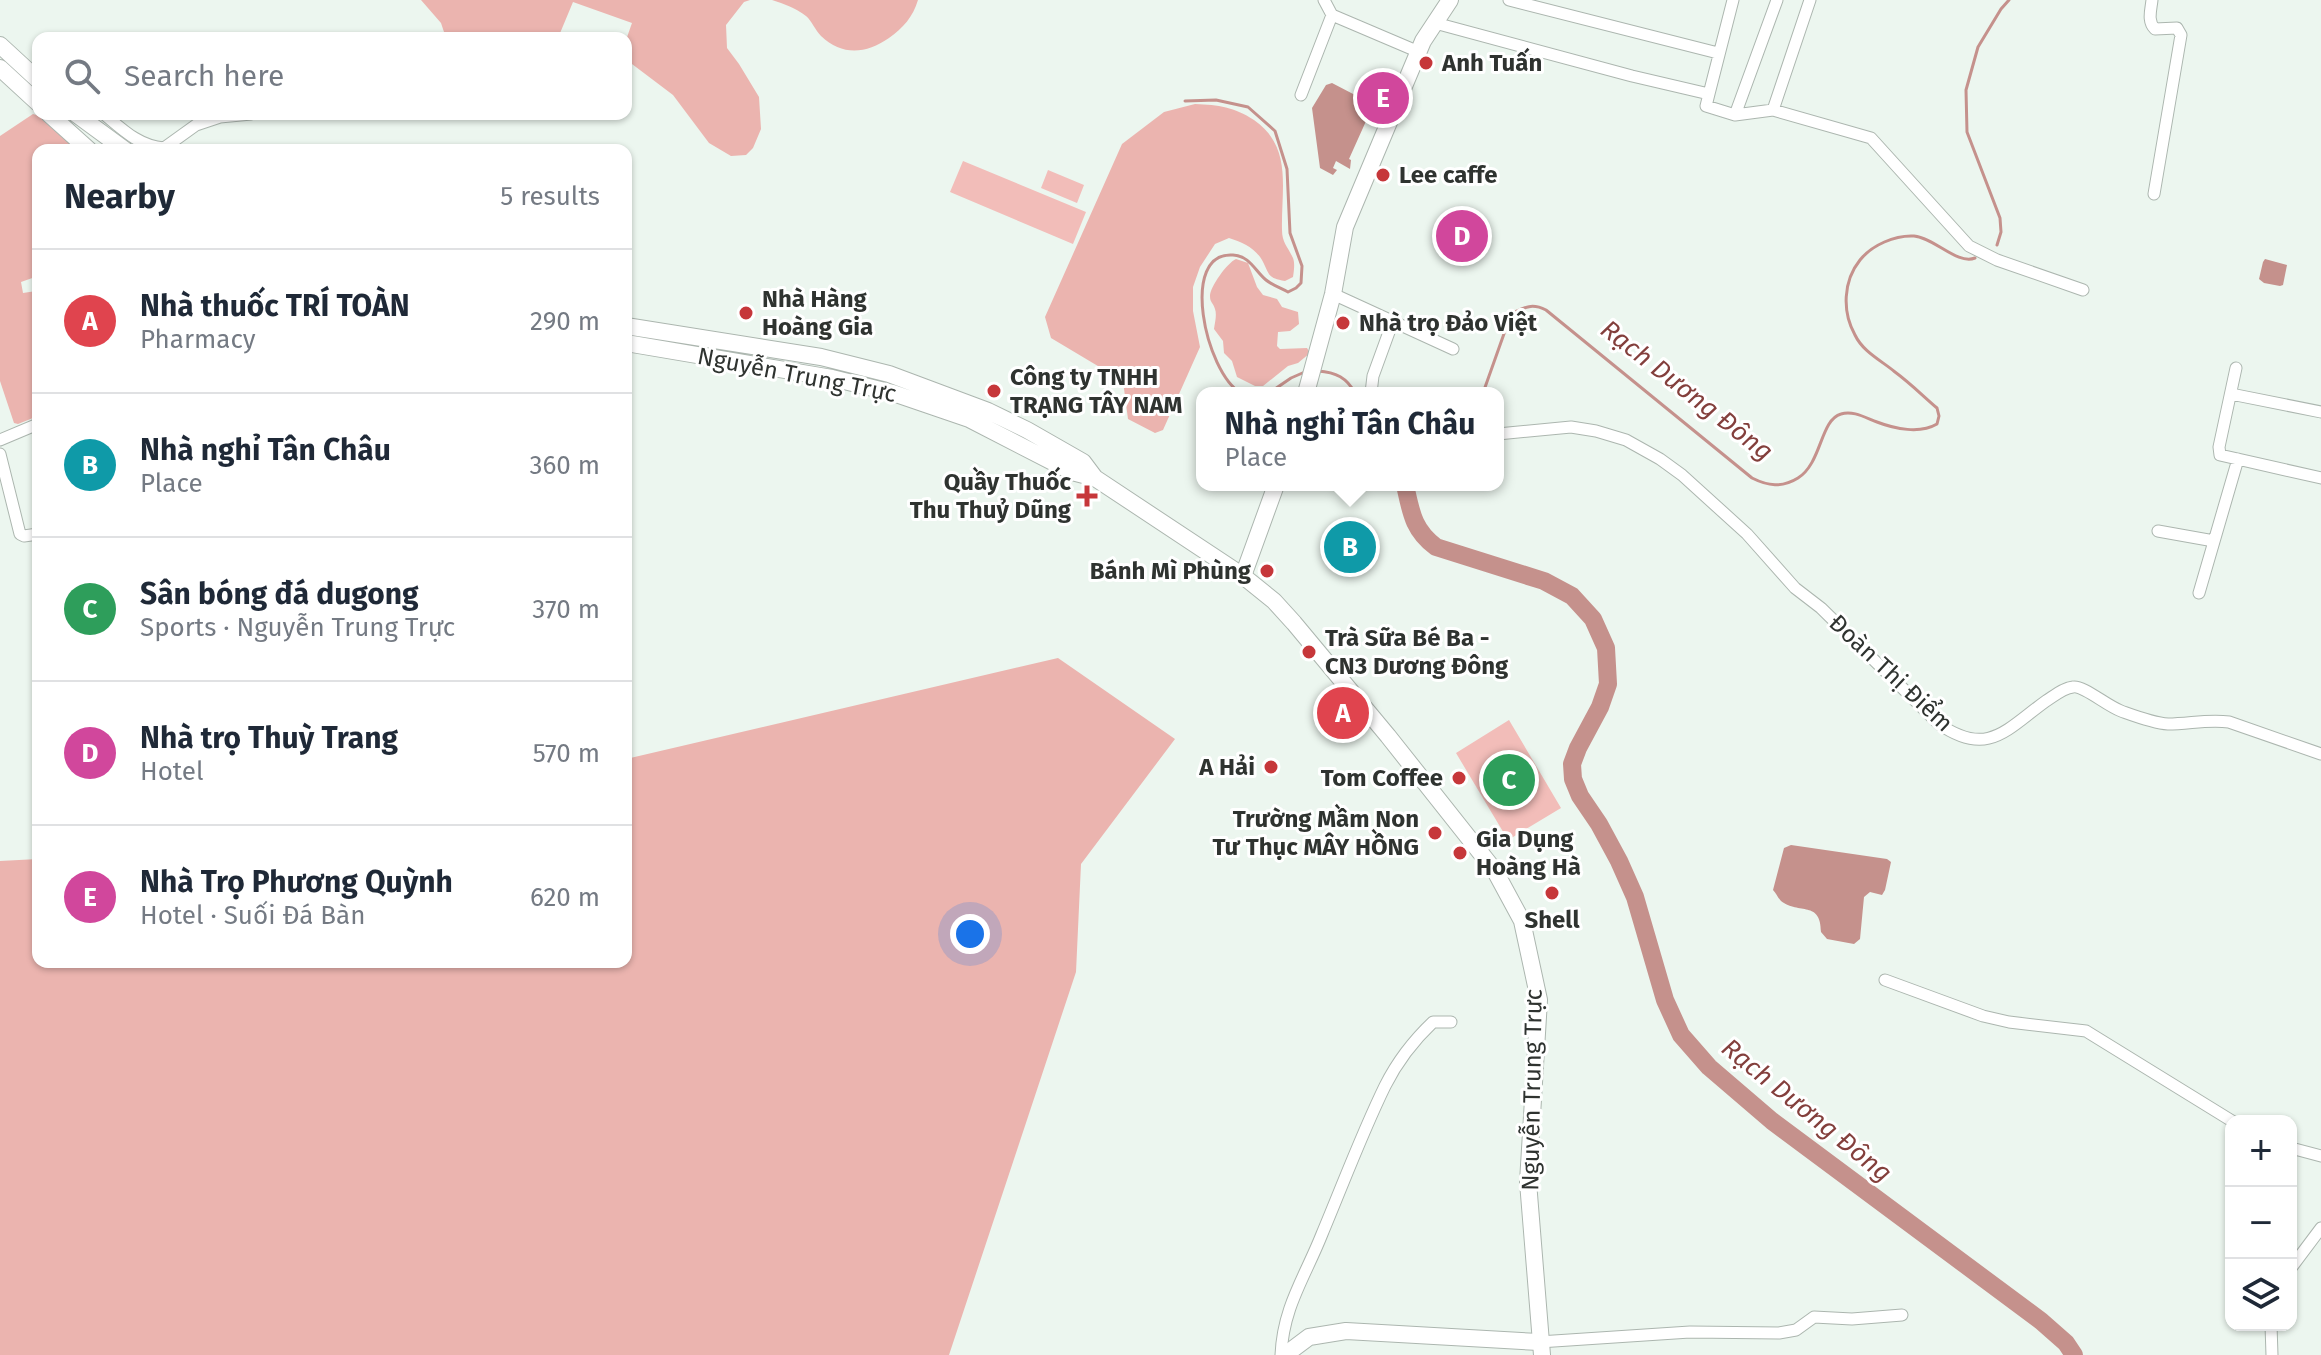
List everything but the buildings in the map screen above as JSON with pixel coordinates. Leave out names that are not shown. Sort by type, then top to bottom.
[{"type":"main road","points":[[1308,387],[1333,294],[1345,227],[1419,52],[1450,0]]},
{"type":"main road","points":[[0,45],[32,74]]},
{"type":"main road","points":[[0,68],[32,97]]},
{"type":"main road","points":[[56,120],[82,144]]},
{"type":"main road","points":[[84,120],[117,144]]},
{"type":"main road","name":"Nguyễn Trung Trực","points":[[632,327],[821,357],[889,374],[988,411],[1027,430],[1083,462],[1095,478]]},
{"type":"main road","name":"Nguyễn Trung Trực","points":[[632,344],[832,378],[893,393],[969,419],[1072,472],[1095,478],[1243,576],[1274,601],[1294,623],[1495,871],[1522,921],[1539,1000],[1528,1182],[1540,1348]]},
{"type":"main road","points":[[1243,576],[1274,491]]},
{"type":"main road","points":[[1283,1355],[1309,1337],[1346,1331],[1540,1348]]},
{"type":"street","points":[[1324,0],[1332,15],[1419,52]]},
{"type":"street","points":[[1509,0],[1718,53]]},
{"type":"street","points":[[1733,0],[1706,106],[1735,115],[1773,110],[1871,138],[1969,246],[1997,260],[2083,290]]},
{"type":"street","points":[[1735,115],[1777,0]]},
{"type":"street","points":[[1773,110],[1810,0]]},
{"type":"street","points":[[2152,0],[2151,25],[2155,29],[2177,28],[2181,35],[2154,194]]},
{"type":"street","points":[[1301,95],[1332,15]]},
{"type":"street","points":[[1435,23],[1709,94]]},
{"type":"street","points":[[111,120],[145,144]]},
{"type":"street","points":[[170,144],[196,125],[211,120]]},
{"type":"street","points":[[1333,294],[1453,349]]},
{"type":"street","points":[[1372,387],[1393,321]]},
{"type":"street","points":[[2236,368],[2220,455],[2321,478]]},
{"type":"street","points":[[2231,394],[2321,412]]},
{"type":"street","points":[[0,440],[32,427]]},
{"type":"street","name":"Đoàn Thị Điểm","points":[[1504,433],[1571,427],[1596,431],[1626,440],[1660,459],[1747,534],[1795,588],[1821,608],[1939,724],[1962,737],[1994,738],[2006,733],[2056,694],[2080,686],[2111,707],[2164,724],[2214,720],[2229,722],[2321,754]]},
{"type":"street","points":[[0,454],[20,534],[32,535]]},
{"type":"street","points":[[2199,593],[2238,459]]},
{"type":"street","points":[[2158,531],[2214,541]]},
{"type":"street","points":[[1885,980],[1983,1016],[2086,1031],[2225,1117]]},
{"type":"street","points":[[1283,1355],[1282,1334],[1290,1305],[1385,1086],[1421,1033],[1433,1022],[1451,1022]]},
{"type":"street","points":[[2297,1150],[2321,1156]]},
{"type":"street","points":[[2297,1260],[2321,1228]]},
{"type":"street","points":[[1540,1348],[1561,1339],[1690,1332],[1779,1333],[1796,1330],[1814,1317],[1852,1319],[1902,1315]]},
{"type":"street","points":[[2271,1331],[2272,1355]]},
{"type":"shaded area","points":[[421,0],[750,0],[744,2],[726,25],[727,48],[759,97],[761,129],[753,148],[746,155],[731,156],[709,143],[673,95],[632,64],[632,32],[629,32],[632,23],[573,2],[560,32],[444,32],[441,23]]},
{"type":"shaded area","points":[[772,0],[918,0],[910,17],[894,34],[863,50],[846,50],[819,34],[806,16]]},
{"type":"shaded area","points":[[1332,83],[1380,108],[1378,112],[1371,110],[1349,159],[1350,169],[1336,161],[1333,168],[1337,170],[1333,175],[1320,168],[1312,108],[1326,85]]},
{"type":"shaded area","points":[[1195,104],[1240,112],[1254,120],[1275,143],[1282,170],[1282,234],[1294,260],[1294,272],[1293,277],[1285,281],[1275,279],[1248,246],[1229,238],[1215,244],[1200,267],[1193,287],[1193,311],[1200,347],[1163,430],[1155,433],[1128,419],[1123,381],[1051,338],[1045,317],[1122,144],[1164,112]]},
{"type":"shaded area","points":[[32,115],[32,120],[50,120],[76,144],[32,144],[32,278],[21,282],[23,293],[32,292],[32,418],[18,424],[14,423],[0,381],[0,136]]},
{"type":"shaded area","points":[[963,161],[1086,212],[1073,244],[950,192]]},
{"type":"shaded area","points":[[1048,170],[1084,185],[1077,203],[1041,188]]},
{"type":"shaded area","points":[[1236,259],[1248,263],[1263,295],[1277,299],[1282,307],[1298,312],[1299,324],[1290,331],[1278,332],[1277,346],[1280,349],[1307,348],[1310,353],[1263,386],[1255,386],[1237,377],[1232,361],[1224,353],[1223,341],[1214,329],[1216,314],[1210,300],[1211,292],[1224,270]]},
{"type":"shaded area","points":[[2265,259],[2287,265],[2283,285],[2264,283],[2259,279]]},
{"type":"shaded area","points":[[1058,658],[1175,739],[1081,864],[1076,972],[949,1355],[0,1355],[0,861],[32,859],[32,968],[632,968],[632,758]]},
{"type":"shaded area","points":[[1509,720],[1561,808],[1508,840],[1456,753]]},
{"type":"shaded area","points":[[1791,845],[1891,862],[1882,895],[1870,892],[1864,897],[1860,939],[1854,944],[1827,939],[1813,912],[1788,905],[1773,890],[1784,848]]},
{"type":"waterway","name":"Rạch Dương Đông","points":[[1997,245],[2001,232],[2000,218],[1967,132],[1966,90],[1978,47],[2009,0]]},
{"type":"waterway","points":[[1185,101],[1216,100],[1248,107],[1275,131],[1287,169],[1290,233],[1302,266],[1301,283],[1288,292],[1266,280],[1244,258],[1233,255],[1216,259],[1206,272],[1202,291],[1208,339],[1217,362],[1234,387]]},
{"type":"waterway","name":"Rạch Dương Đông","points":[[1485,387],[1511,314],[1528,307],[1541,308],[1752,478],[1781,485],[1806,471],[1829,424],[1841,414],[1855,414],[1884,425],[1907,429],[1923,429],[1937,424],[1937,408],[1858,341],[1848,317],[1846,297],[1850,277],[1860,260],[1884,242],[1914,236],[1961,258],[1975,258]]},
{"type":"waterway","points":[[1278,387],[1307,371]]},
{"type":"waterway","points":[[1318,371],[1340,377],[1351,387]]},
{"type":"waterway","name":"Rạch Dương Đông","points":[[1406,491],[1418,527],[1436,547],[1544,581],[1572,596],[1593,619],[1606,648],[1608,684],[1572,764],[1573,779],[1619,861],[1635,897],[1665,1000],[1681,1035],[1709,1067],[1772,1121],[2041,1321],[2066,1343],[2074,1355]]},
{"type":"place","name":"Anh Tuấn","points":[[1426,63]]},
{"type":"place","name":"Nhà Trọ Phương Quỳnh","points":[[1383,98]]},
{"type":"place","name":"Lee caffe","points":[[1383,175]]},
{"type":"place","name":"Nhà trọ Thuỳ Trang","points":[[1462,236]]},
{"type":"place","name":"Nhà Hàng Hoàng Gia","points":[[746,313]]},
{"type":"place","name":"Nhà trọ Đảo Việt","points":[[1343,323]]},
{"type":"place","name":"Công ty TNHH TRẠNG TÂY NAM","points":[[994,391]]},
{"type":"place","name":"Quầy Thuốc Thu Thuỷ Dũng","points":[[1087,496]]},
{"type":"place","name":"Nhà nghỉ Tân Châu","points":[[1350,547]]},
{"type":"place","name":"Bánh Mì Phùng","points":[[1267,571]]},
{"type":"place","name":"Trà Sữa Bé Ba - CN3 Dương Đông","points":[[1309,652]]},
{"type":"place","name":"Nhà thuốc TRÍ TOÀN","points":[[1343,713]]},
{"type":"place","name":"A Hải","points":[[1271,767]]},
{"type":"place","name":"Tom Coffee","points":[[1459,778]]},
{"type":"place","name":"Sân bóng đá dugong","points":[[1509,780]]},
{"type":"place","name":"Trường Mầm Non Tư Thục MÂY HỒNG","points":[[1435,833]]},
{"type":"place","name":"Gia Dụng Hoàng Hà","points":[[1460,853]]},
{"type":"place","name":"Shell","points":[[1552,893]]}]
